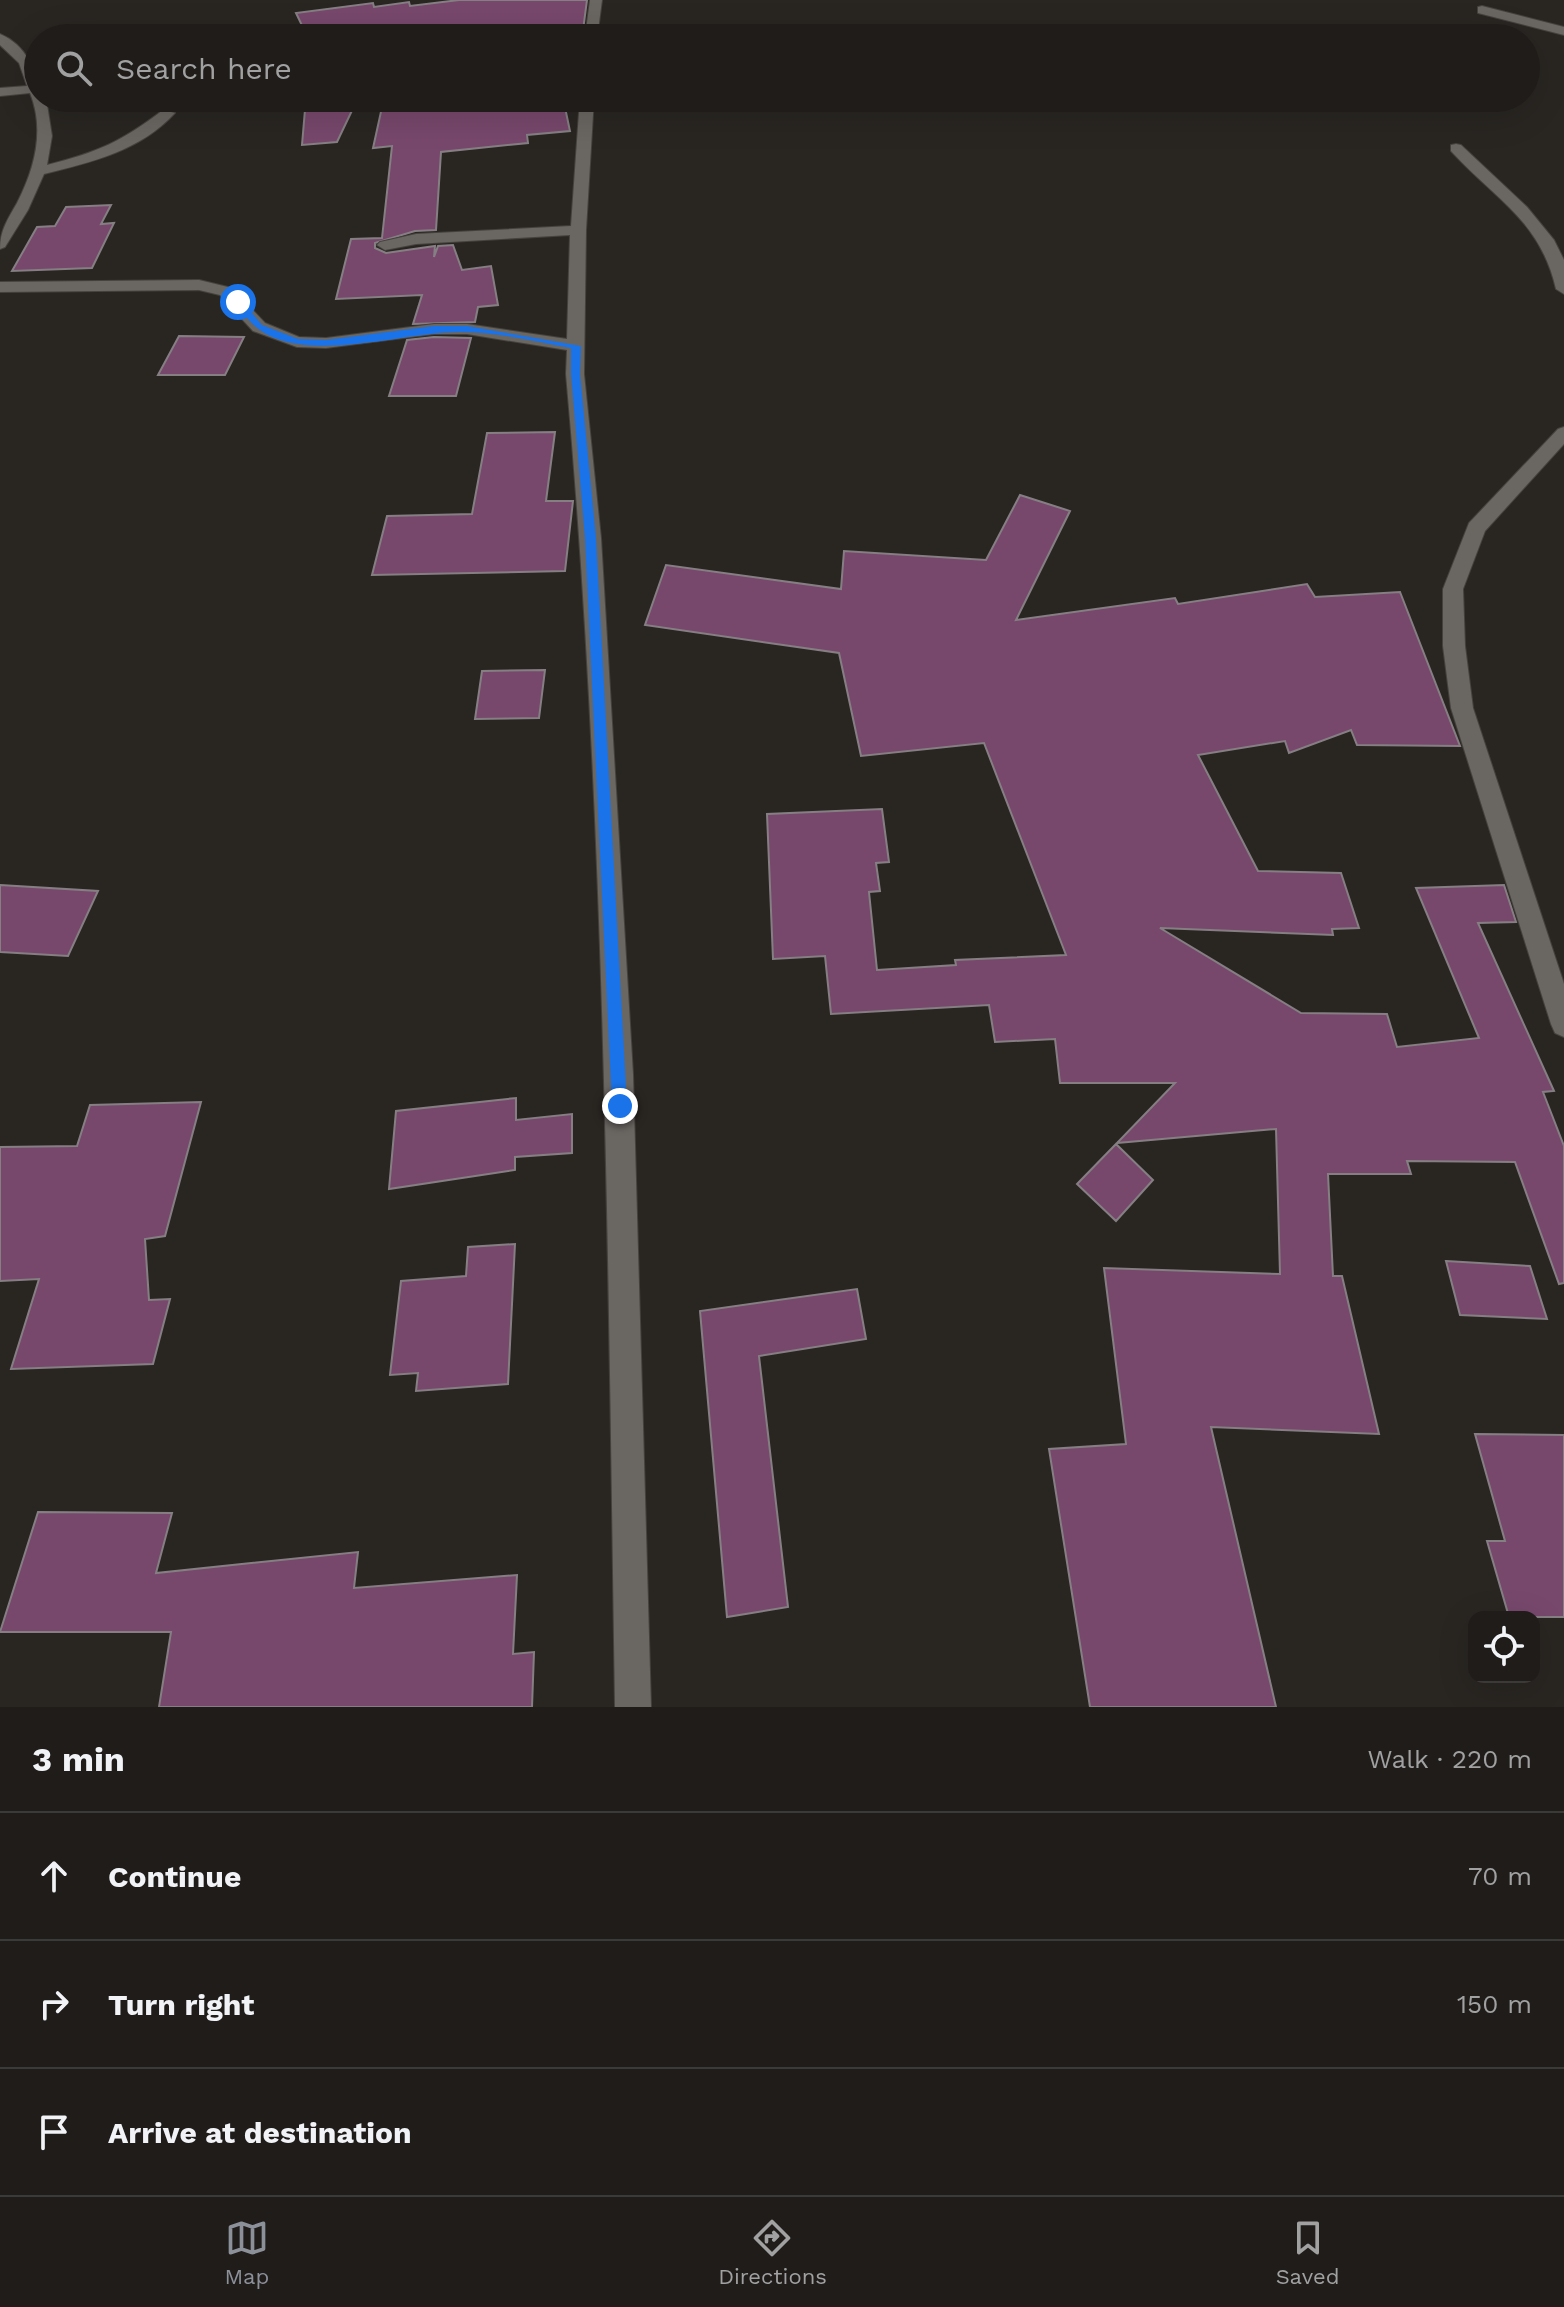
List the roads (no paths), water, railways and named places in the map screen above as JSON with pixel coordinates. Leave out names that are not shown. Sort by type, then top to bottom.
[{"type":"street","points":[[593,24],[596,0]]},
{"type":"street","points":[[1482,10],[1537,24]]},
{"type":"street","points":[[1540,25],[1564,31]]},
{"type":"street","points":[[0,38],[24,61]]},
{"type":"street","points":[[0,92],[24,93]]},
{"type":"street","points":[[0,244],[40,171],[47,119],[44,112]]},
{"type":"street","points":[[586,112],[578,230],[575,374],[591,538],[619,1074],[633,1707]]},
{"type":"street","points":[[40,171],[101,155],[133,140],[168,113]]},
{"type":"street","points":[[1456,148],[1472,167],[1519,207],[1549,238],[1561,267],[1564,289]]},
{"type":"street","points":[[385,245],[416,239],[578,230]]},
{"type":"street","points":[[0,287],[199,285],[226,291],[259,327],[297,342],[326,343],[434,329],[467,329],[576,346]]},
{"type":"street","points":[[1564,433],[1476,528],[1453,589],[1454,646],[1462,708],[1564,1024]]}]
